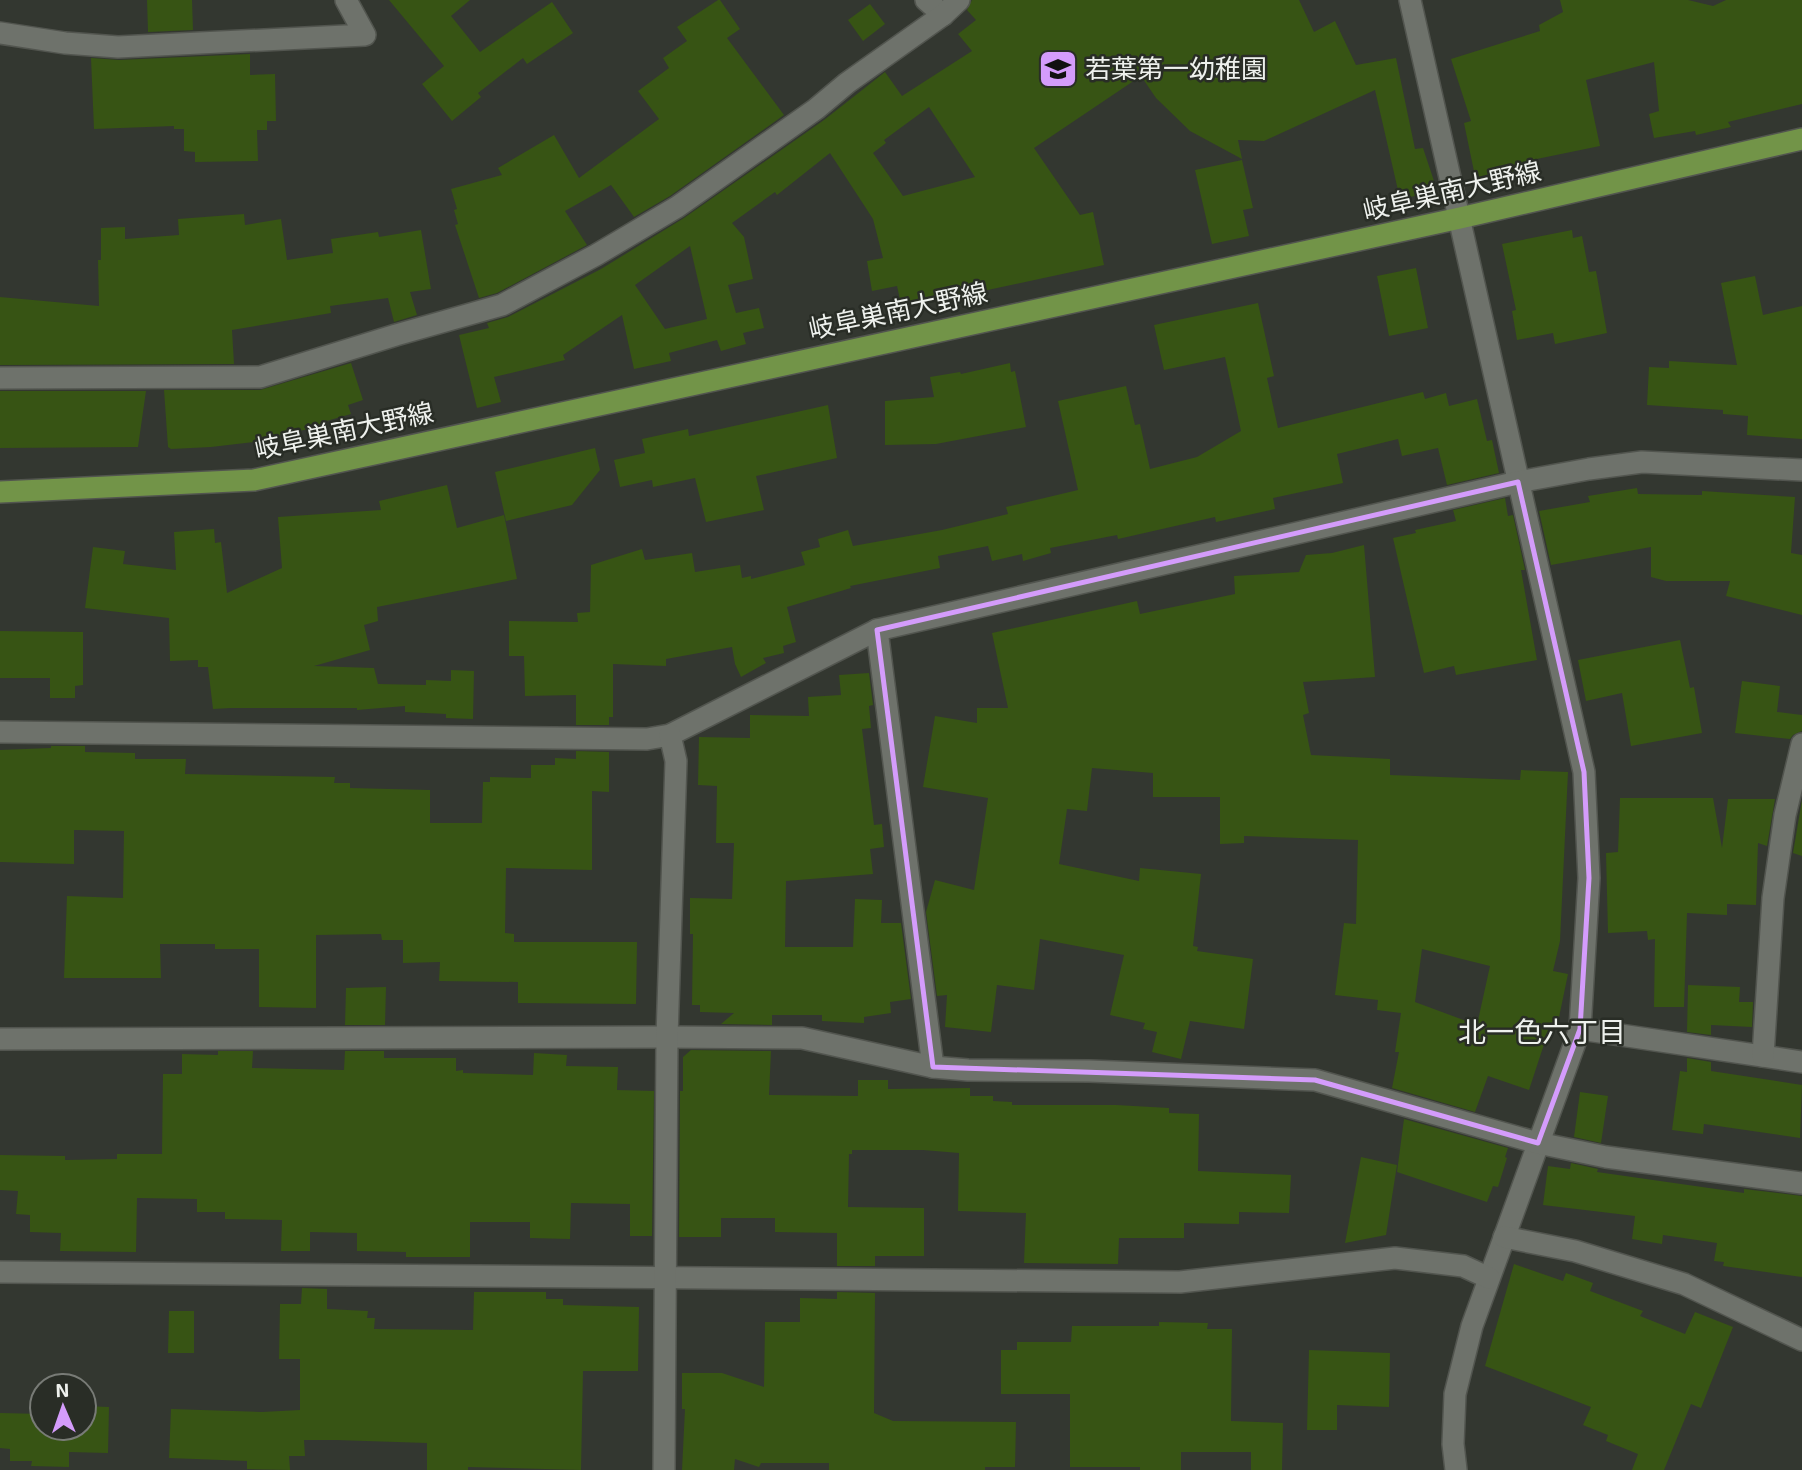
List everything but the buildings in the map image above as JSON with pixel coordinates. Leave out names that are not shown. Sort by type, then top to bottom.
[{"type":"main road","name":"岐阜巣南大野線","points":[[0,492],[254,480],[1460,218],[1802,139]]},
{"type":"street","points":[[0,33],[65,43],[118,47],[365,35],[346,0]]},
{"type":"street","points":[[926,0],[943,15]]},
{"type":"street","points":[[0,378],[260,377],[396,334],[502,305],[596,255],[677,207],[816,109],[960,0]]},
{"type":"street","points":[[1410,0],[1584,772],[1589,878],[1580,1029],[1472,1326],[1455,1394],[1456,1470]]},
{"type":"street","points":[[0,732],[647,739],[670,735],[877,630],[1518,482],[1589,469],[1642,463],[1802,470]]},
{"type":"street","points":[[877,630],[933,1067]]},
{"type":"street","points":[[664,1470],[667,1037],[676,761],[670,735]]},
{"type":"street","points":[[1763,1056],[1773,898],[1785,815],[1802,744]]},
{"type":"street","points":[[1580,1029],[1802,1062]]},
{"type":"street","points":[[0,1039],[802,1038],[933,1067],[968,1070],[1089,1070],[1315,1080],[1538,1143],[1606,1157],[1802,1182]]},
{"type":"street","points":[[1504,1237],[1575,1251],[1684,1284],[1802,1340]]},
{"type":"street","points":[[0,1272],[1180,1282],[1395,1258],[1463,1266],[1489,1278]]},
{"type":"highlighted area","points":[[1518,482],[1584,772],[1589,878],[1580,1029],[1538,1143],[1315,1080],[933,1067],[877,630]]},
{"type":"place","name":"若葉第一幼稚園","points":[[1058,69]]},
{"type":"district","name":"北一色六丁目","points":[[1542,1032]]}]
